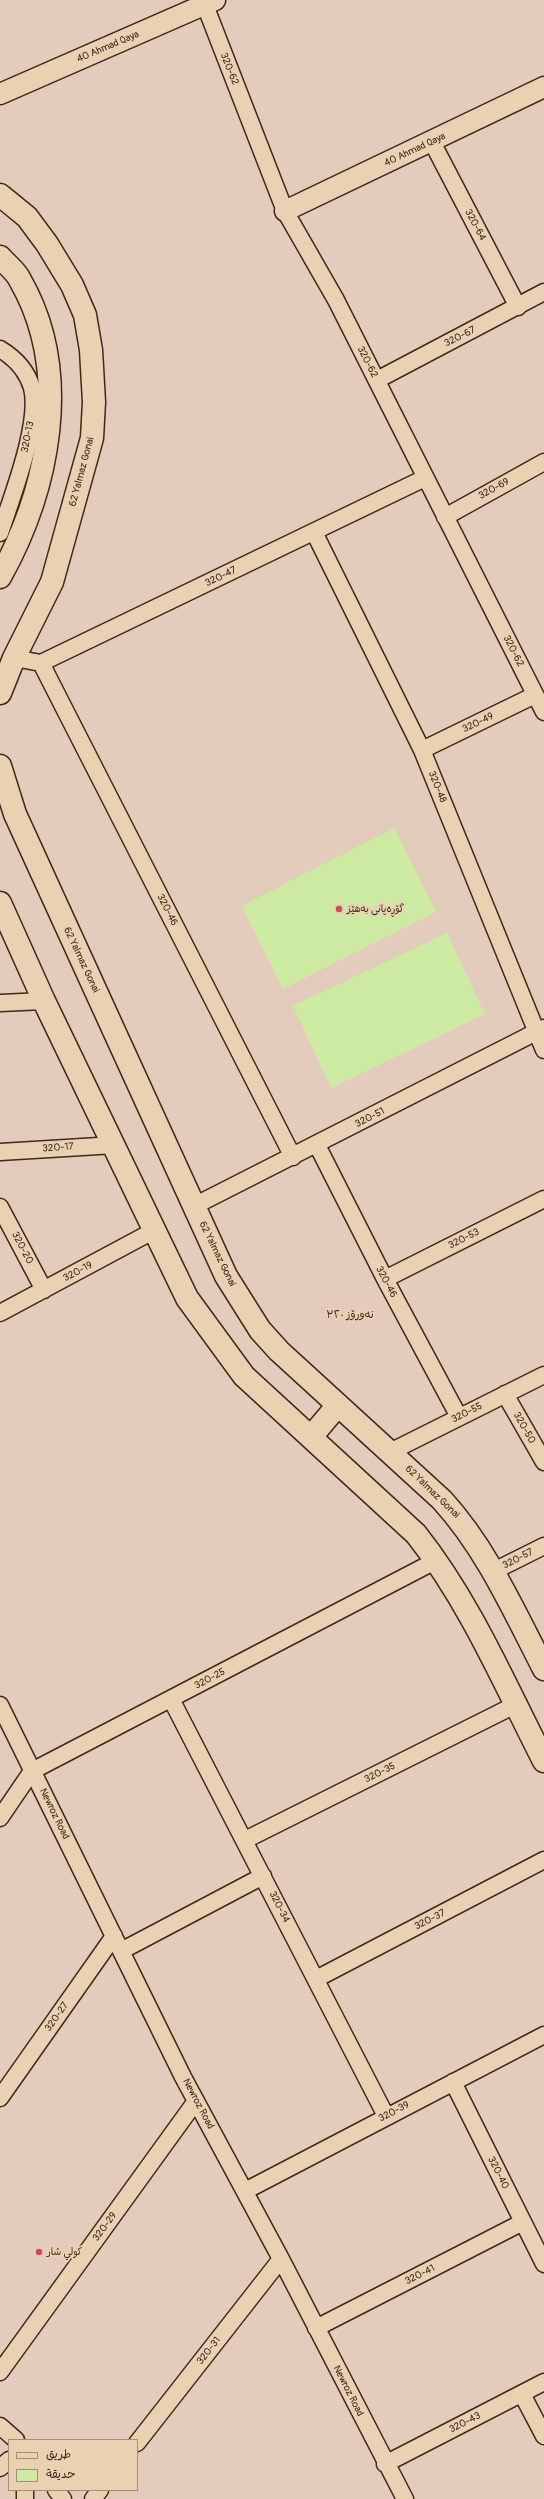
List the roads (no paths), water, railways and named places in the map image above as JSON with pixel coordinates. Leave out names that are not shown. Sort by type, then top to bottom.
[{"type":"main road","name":"62 Yalmaz Gonai","points":[[0,195],[27,217],[48,244],[72,285],[85,315],[90,343],[94,402],[92,438],[52,582],[14,658],[0,692]]},
{"type":"main road","points":[[0,257],[20,278],[36,315],[48,359],[50,430],[45,458],[30,512],[0,577]]},
{"type":"main road","name":"62 Yalmaz Gonai","points":[[0,766],[15,814],[226,1276],[260,1330],[338,1405],[442,1500],[462,1522],[492,1572],[544,1669]]},
{"type":"main road","points":[[0,903],[44,1001],[115,1145],[187,1298],[244,1376],[416,1534],[437,1560],[469,1615],[544,1761]]},
{"type":"main road","points":[[311,1437],[338,1405]]},
{"type":"street","name":"40 Ahmad Qaya","points":[[0,94],[207,2]]},
{"type":"street","name":"320-62","points":[[207,2],[285,211],[336,300],[544,712]]},
{"type":"street","name":"40 Ahmad Qaya","points":[[285,211],[432,142],[544,87]]},
{"type":"street","name":"320-64","points":[[432,142],[518,307]]},
{"type":"street","name":"320-67","points":[[376,380],[518,307],[544,292]]},
{"type":"street","name":"320-13","points":[[0,349],[10,355],[26,374],[33,398],[27,444],[18,481],[0,534]]},
{"type":"street","name":"320-69","points":[[445,517],[544,462]]},
{"type":"street","name":"320-47","points":[[41,663],[426,478]]},
{"type":"street","name":"320-48","points":[[314,532],[422,750],[540,1030],[544,1050]]},
{"type":"street","points":[[14,658],[41,663]]},
{"type":"street","name":"320-46","points":[[41,663],[293,1157]]},
{"type":"street","name":"320-49","points":[[422,750],[535,695]]},
{"type":"street","points":[[0,1003],[44,1001]]},
{"type":"street","name":"320-51","points":[[194,1206],[317,1145],[540,1030]]},
{"type":"street","name":"320-17","points":[[0,1152],[115,1145]]},
{"type":"street","name":"320-46","points":[[317,1145],[385,1279],[459,1417]]},
{"type":"street","name":"320-53","points":[[385,1279],[544,1199]]},
{"type":"street","name":"320-20","points":[[0,1207],[44,1290]]},
{"type":"street","name":"320-19","points":[[0,1313],[155,1230]]},
{"type":"street","name":"320-55","points":[[390,1452],[544,1375]]},
{"type":"street","name":"320-50","points":[[505,1394],[544,1462]]},
{"type":"street","name":"320-57","points":[[492,1572],[544,1546]]},
{"type":"street","name":"320-25","points":[[0,1818],[32,1771],[437,1560]]},
{"type":"street","name":"320-34","points":[[171,1699],[386,2116]]},
{"type":"street","name":"Newroz Road","points":[[0,1705],[196,2101],[281,2259],[404,2499]]},
{"type":"street","name":"320-35","points":[[245,1840],[515,1705]]},
{"type":"street","name":"320-37","points":[[316,1979],[544,1860]]},
{"type":"street","points":[[121,1951],[263,1876]]},
{"type":"street","name":"320-27","points":[[0,2098],[114,1936]]},
{"type":"street","name":"320-39","points":[[245,2191],[386,2116],[544,2035]]},
{"type":"street","name":"320-40","points":[[453,2082],[544,2264]]},
{"type":"street","name":"320-29","points":[[0,2372],[196,2101]]},
{"type":"street","name":"320-41","points":[[316,2328],[523,2222]]},
{"type":"street","name":"320-31","points":[[138,2442],[281,2259]]},
{"type":"street","name":"320-43","points":[[385,2464],[544,2382]]},
{"type":"street","points":[[522,2394],[544,2436]]},
{"type":"street","points":[[0,2426],[15,2439]]},
{"type":"street","points":[[0,2468],[8,2461]]},
{"type":"street","points":[[57,2491],[63,2499]]},
{"type":"street","points":[[93,2499],[99,2491]]},
{"type":"place","name":"گۆڕەپانی بەهێز","points":[[339,909]]},
{"type":"place","name":"كولي شار","points":[[39,2252]]},
{"type":"district","name":"نەورۆز ٣٢٠","points":[[350,1315]]}]
